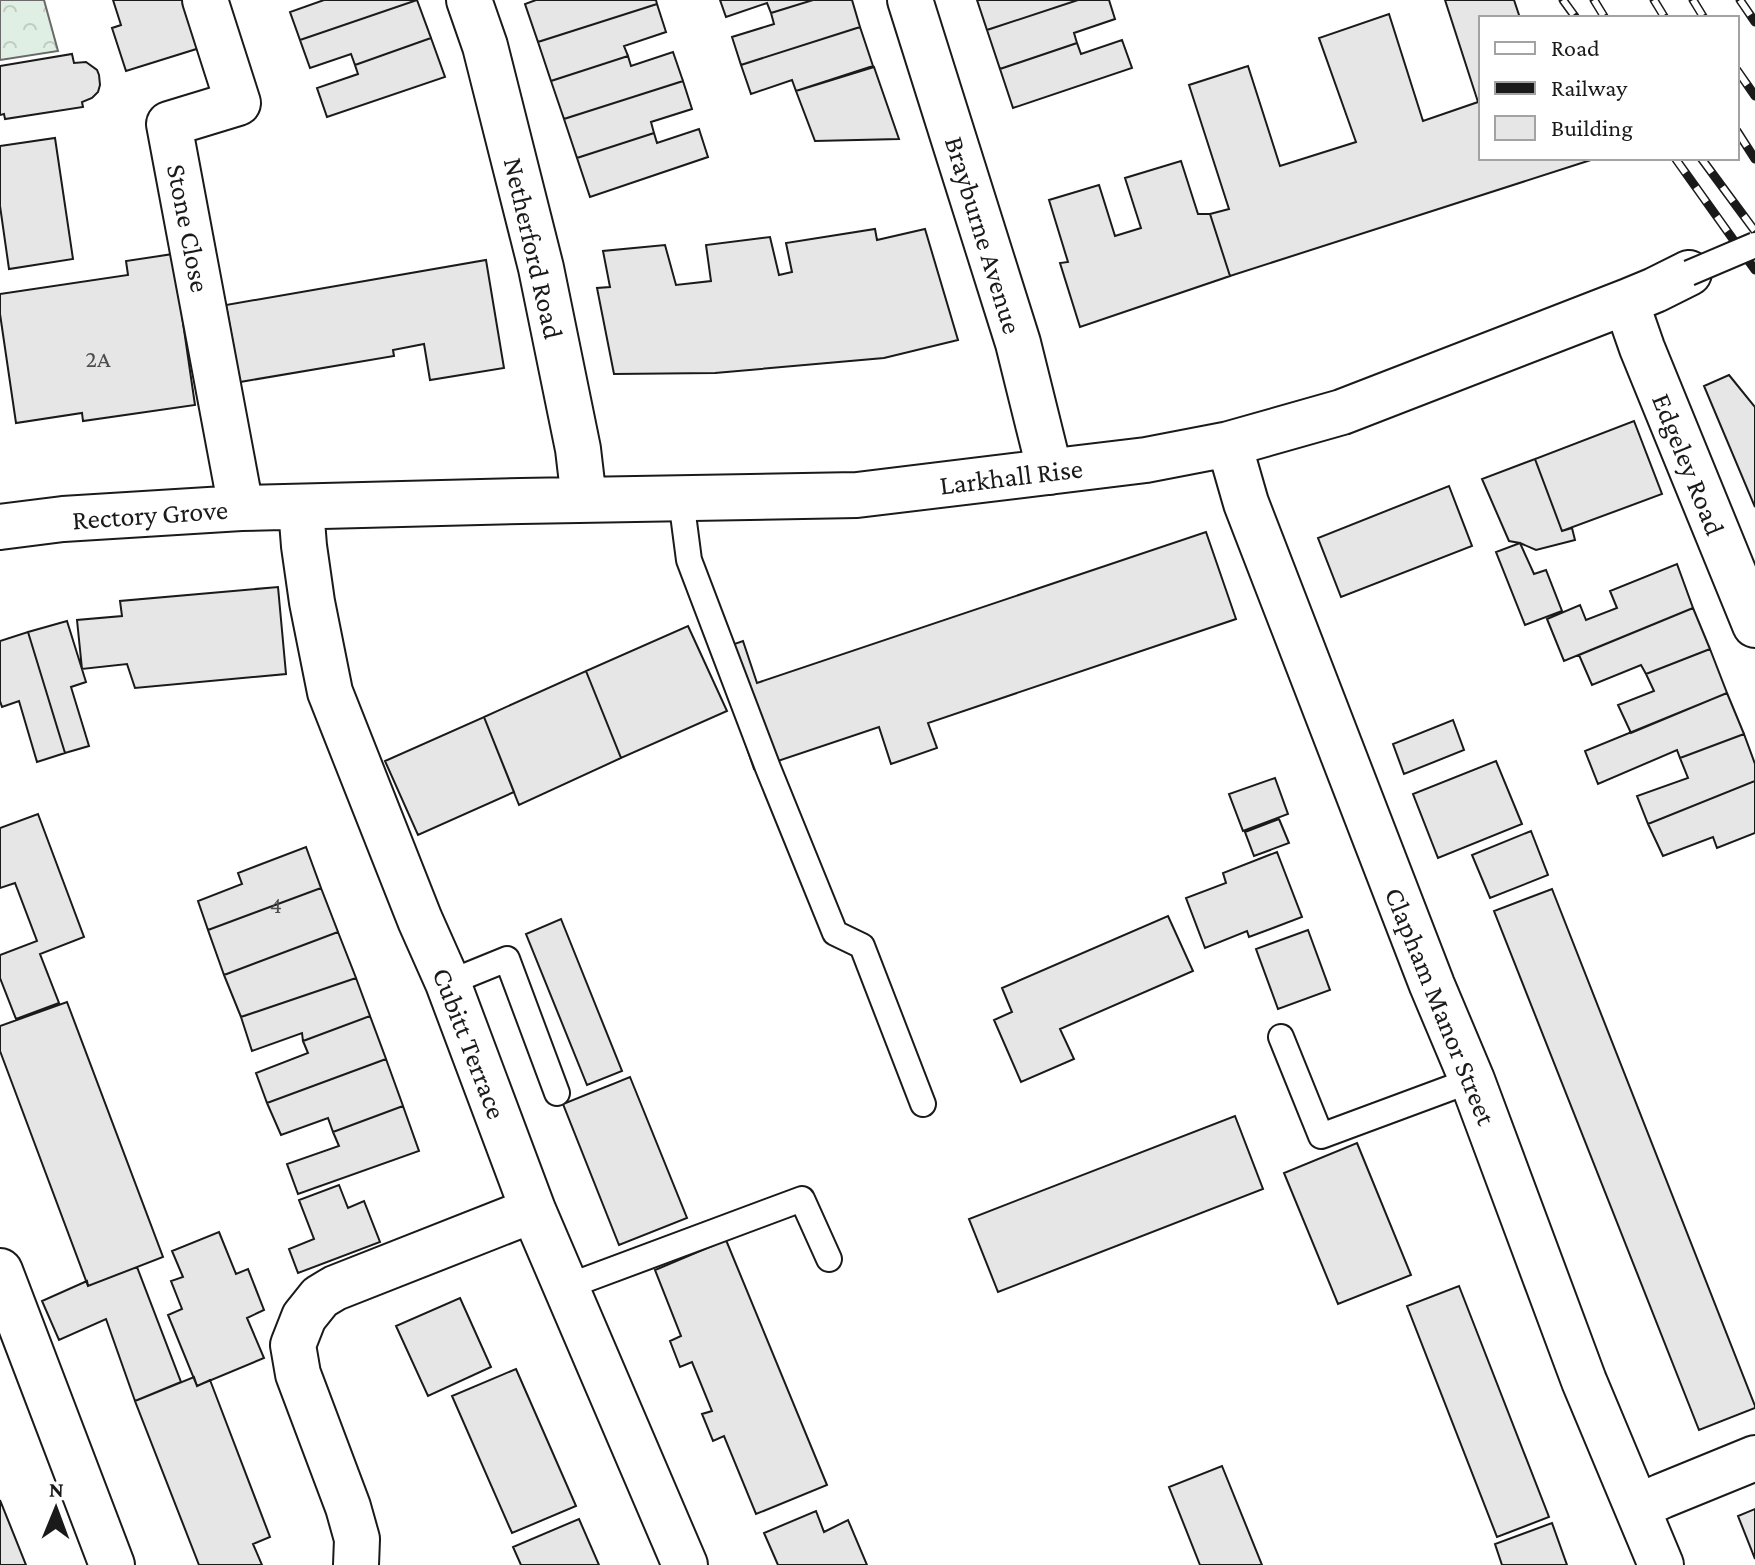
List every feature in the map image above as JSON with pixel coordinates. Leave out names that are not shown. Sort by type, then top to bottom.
[{"type":"street","name":"Stone Close","points":[[205,0],[238,103],[169,124],[241,508]]},
{"type":"street","name":"Netherford Road","points":[[469,0],[485,46],[541,268],[578,449],[584,500]]},
{"type":"street","name":"Brayburne Avenue","points":[[910,0],[1018,343],[1050,472]]},
{"type":"street","name":"Larkhall Rise","points":[[301,508],[857,495],[1146,460],[1229,444],[1342,412],[1626,302],[1689,273]]},
{"type":"street","name":"Edgeley Road","points":[[1626,302],[1755,625]]},
{"type":"street","name":"Clapham Manor Street","points":[[1229,444],[1246,503],[1432,985],[1472,1080],[1584,1381],[1661,1565]]},
{"type":"street","name":"Rectory Grove","points":[[0,527],[63,519],[241,508],[301,508]]},
{"type":"street","name":"Cubitt Terrace","points":[[301,508],[312,602],[330,692],[448,983],[533,1210],[685,1565]]},
{"type":"street","points":[[356,1565],[357,1539],[348,1507],[298,1374],[293,1345],[304,1317],[320,1297],[335,1288],[533,1210]]},
{"type":"street","points":[[0,1271],[112,1565]]},
{"type":"street","points":[[1638,1507],[1755,1458]]},
{"type":"lane","points":[[1689,273],[1755,245]]},
{"type":"lane","points":[[681,499],[689,560],[768,768],[835,933],[862,946],[923,1104]]},
{"type":"lane","points":[[448,983],[507,959],[557,1093]]},
{"type":"lane","points":[[1281,1037],[1321,1136],[1472,1080]]},
{"type":"lane","points":[[566,1287],[802,1199],[829,1259]]},
{"type":"green space","points":[[0,0],[44,0],[58,51],[0,60]]},
{"type":"building","points":[[113,0],[191,0],[206,46],[126,71],[112,28],[121,25]]},
{"type":"building","points":[[324,0],[417,0],[300,40],[290,12]]},
{"type":"building","points":[[417,0],[431,38],[355,65],[351,54],[310,68],[300,40]]},
{"type":"building","points":[[536,0],[656,0],[657,4],[538,42],[525,4]]},
{"type":"building","points":[[720,0],[813,0],[771,13],[767,3],[726,17]]},
{"type":"building","points":[[813,0],[852,0],[860,27],[741,65],[732,37],[774,24],[771,13]]},
{"type":"building","points":[[977,0],[1078,0],[987,30]]},
{"type":"building","points":[[1078,0],[1109,0],[1115,19],[1074,33],[1077,43],[1000,69],[987,30]]},
{"type":"building","points":[[1445,0],[1514,0],[1519,16],[1479,16],[1479,160],[1591,160],[1230,276],[1210,214],[1229,209],[1189,85],[1248,66],[1280,166],[1356,142],[1319,38],[1389,14],[1423,121],[1478,102]]},
{"type":"building","points":[[657,4],[666,32],[624,46],[628,56],[551,81],[538,42]]},
{"type":"building","points":[[860,27],[873,66],[796,91],[792,80],[751,94],[741,65]]},
{"type":"building","points":[[431,38],[445,77],[327,117],[317,88],[358,74],[355,65]]},
{"type":"building","points":[[1122,40],[1132,68],[1013,108],[1000,69],[1077,43],[1081,54]]},
{"type":"building","points":[[673,52],[683,81],[564,119],[551,81],[628,56],[631,66]]},
{"type":"building","points":[[72,54],[74,63],[86,62],[99,75],[98,92],[82,102],[83,107],[5,119],[4,114],[0,115],[0,66]]},
{"type":"building","points":[[874,67],[899,139],[815,141],[796,91]]},
{"type":"building","points":[[683,81],[692,109],[651,122],[654,133],[577,158],[564,119]]},
{"type":"building","points":[[699,129],[708,157],[590,197],[577,158],[654,133],[657,143]]},
{"type":"building","points":[[55,138],[73,259],[9,269],[0,206],[0,146]]},
{"type":"building","points":[[1181,161],[1198,214],[1210,214],[1230,276],[1080,327],[1060,263],[1068,262],[1049,200],[1099,185],[1115,236],[1141,228],[1125,178]]},
{"type":"building","points":[[875,229],[877,240],[925,229],[958,340],[884,358],[715,373],[614,374],[597,288],[610,287],[603,251],[665,245],[676,285],[711,281],[706,245],[770,237],[779,275],[792,272],[786,243]]},
{"type":"building","points":[[173,254],[195,405],[83,421],[82,413],[16,423],[0,314],[0,294],[128,275],[126,261]]},
{"type":"building","points":[[486,260],[504,368],[430,380],[424,344],[393,350],[394,356],[240,382],[226,305]]},
{"type":"building","points":[[1729,375],[1755,407],[1755,507],[1704,386]]},
{"type":"building","points":[[1634,421],[1662,494],[1562,531],[1535,459]]},
{"type":"building","points":[[1535,459],[1562,531],[1572,528],[1575,540],[1536,550],[1509,541],[1482,479]]},
{"type":"building","points":[[1449,486],[1472,546],[1341,597],[1318,538]]},
{"type":"building","points":[[1206,532],[1236,619],[928,723],[937,748],[891,764],[879,727],[754,769],[714,651],[743,641],[757,683]]},
{"type":"building","points":[[1520,543],[1534,574],[1546,570],[1562,611],[1525,625],[1496,552]]},
{"type":"building","points":[[1677,564],[1693,608],[1564,661],[1547,619],[1580,605],[1586,620],[1617,608],[1610,591]]},
{"type":"building","points":[[278,587],[286,674],[135,688],[127,664],[82,669],[77,620],[122,616],[120,601]]},
{"type":"building","points":[[1693,608],[1710,649],[1646,674],[1641,665],[1592,685],[1579,655]]},
{"type":"building","points":[[67,621],[86,682],[71,687],[89,746],[65,753],[28,632]]},
{"type":"building","points":[[688,626],[727,711],[621,758],[586,671]]},
{"type":"building","points":[[28,632],[65,753],[37,762],[19,701],[2,707],[0,701],[0,641]]},
{"type":"building","points":[[1710,649],[1727,693],[1631,733],[1618,705],[1654,691],[1646,674]]},
{"type":"building","points":[[586,671],[621,758],[519,805],[484,717]]},
{"type":"building","points":[[1727,693],[1744,734],[1680,758],[1677,750],[1598,784],[1585,751]]},
{"type":"building","points":[[484,717],[514,792],[418,835],[385,761]]},
{"type":"building","points":[[1453,720],[1464,750],[1404,774],[1393,744]]},
{"type":"building","points":[[1744,734],[1755,764],[1755,781],[1648,824],[1637,796],[1688,778],[1680,758]]},
{"type":"building","points":[[1496,761],[1522,824],[1438,858],[1413,794]]},
{"type":"building","points":[[1275,778],[1288,814],[1243,831],[1229,794]]},
{"type":"building","points":[[1755,781],[1755,833],[1717,848],[1713,837],[1663,856],[1648,824]]},
{"type":"building","points":[[38,814],[84,937],[40,954],[59,1003],[16,1019],[0,978],[0,955],[37,941],[15,883],[0,888],[0,828]]},
{"type":"building","points":[[1279,819],[1289,843],[1254,856],[1245,832]]},
{"type":"building","points":[[1531,831],[1548,875],[1490,898],[1472,855]]},
{"type":"building","points":[[306,847],[321,888],[208,930],[198,901],[242,884],[238,873]]},
{"type":"building","points":[[1277,852],[1302,917],[1249,937],[1247,931],[1205,948],[1186,898],[1226,883],[1223,873]]},
{"type":"building","points":[[321,888],[338,932],[224,975],[208,930]]},
{"type":"building","points":[[1552,889],[1755,1406],[1699,1430],[1494,911]]},
{"type":"building","points":[[1168,916],[1193,971],[1060,1029],[1074,1059],[1021,1082],[994,1020],[1012,1012],[1002,988]]},
{"type":"building","points":[[561,919],[622,1071],[587,1085],[526,934]]},
{"type":"building","points":[[1308,930],[1330,990],[1278,1009],[1256,949]]},
{"type":"building","points":[[338,932],[356,978],[241,1017],[224,975]]},
{"type":"building","points":[[356,978],[370,1016],[303,1041],[302,1033],[252,1051],[241,1017]]},
{"type":"building","points":[[67,1002],[163,1257],[88,1286],[0,1051],[0,1026]]},
{"type":"building","points":[[370,1016],[386,1059],[267,1103],[256,1073],[308,1053],[303,1041]]},
{"type":"building","points":[[386,1059],[403,1106],[333,1132],[328,1118],[281,1135],[267,1103]]},
{"type":"building","points":[[630,1077],[687,1218],[619,1245],[563,1104]]},
{"type":"building","points":[[403,1106],[419,1151],[298,1194],[287,1164],[339,1146],[333,1132]]},
{"type":"building","points":[[1235,1116],[1263,1189],[998,1292],[969,1219]]},
{"type":"building","points":[[1357,1143],[1411,1275],[1338,1304],[1284,1173]]},
{"type":"building","points":[[339,1185],[348,1208],[364,1201],[380,1242],[298,1273],[289,1249],[314,1239],[299,1200]]},
{"type":"building","points":[[219,1232],[236,1274],[248,1269],[264,1310],[247,1318],[264,1358],[197,1386],[168,1315],[182,1309],[171,1281],[183,1277],[172,1251]]},
{"type":"building","points":[[726,1240],[827,1485],[756,1514],[724,1436],[713,1441],[702,1414],[712,1411],[692,1362],[680,1367],[670,1341],[681,1336],[655,1270]]},
{"type":"building","points":[[137,1267],[181,1382],[135,1401],[106,1319],[59,1340],[42,1301],[87,1281],[88,1286]]},
{"type":"building","points":[[1459,1286],[1549,1517],[1497,1537],[1407,1306]]},
{"type":"building","points":[[460,1298],[491,1367],[428,1396],[396,1326]]},
{"type":"building","points":[[516,1369],[576,1506],[512,1533],[452,1396]]},
{"type":"building","points":[[194,1377],[197,1386],[210,1380],[270,1537],[253,1544],[262,1565],[199,1565],[135,1401]]},
{"type":"building","points":[[1222,1466],[1262,1565],[1200,1565],[1169,1487]]},
{"type":"building","points":[[0,1500],[26,1565],[0,1565]]},
{"type":"building","points":[[1755,1509],[1755,1559],[1738,1516]]},
{"type":"building","points":[[816,1511],[824,1532],[848,1520],[867,1565],[778,1565],[764,1533]]},
{"type":"building","points":[[579,1519],[599,1565],[521,1565],[513,1547]]},
{"type":"building","points":[[1552,1523],[1567,1565],[1502,1565],[1495,1544]]},
{"type":"railway","points":[[1563,0],[1575,16]]},
{"type":"railway","points":[[1594,0],[1604,16]]},
{"type":"railway","points":[[1654,0],[1664,16]]},
{"type":"railway","points":[[1693,0],[1703,16]]},
{"type":"railway","points":[[1740,0],[1755,22]]},
{"type":"railway","points":[[1739,73],[1755,96]]},
{"type":"railway","points":[[1739,134],[1755,159]]},
{"type":"railway","points":[[1676,160],[1755,270]]},
{"type":"railway","points":[[1702,160],[1755,231]]}]
